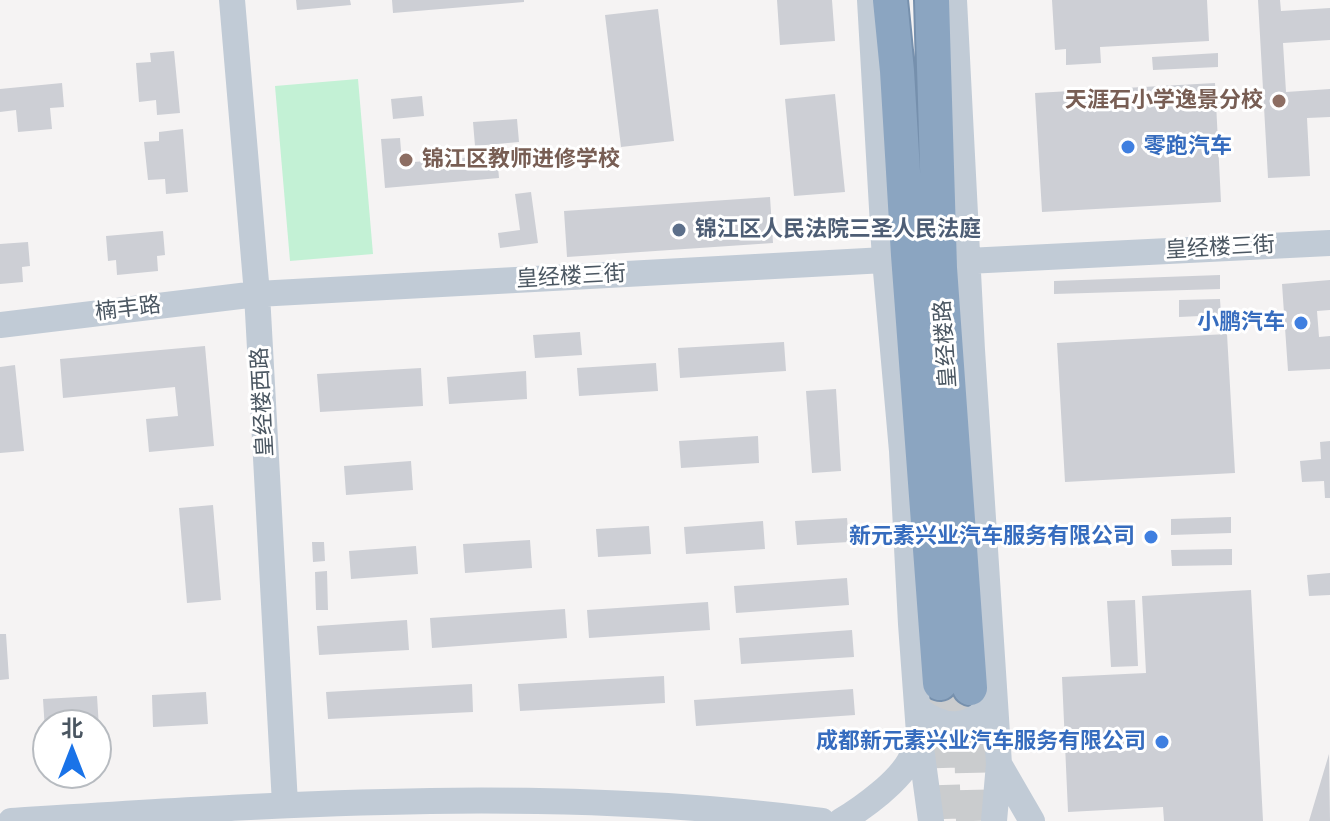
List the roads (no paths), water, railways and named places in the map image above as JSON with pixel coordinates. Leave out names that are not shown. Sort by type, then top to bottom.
[{"type":"highway","points":[[875,65],[878,0]]},
{"type":"highway","name":"皇经楼路","points":[[890,0],[908,255],[968,691]]},
{"type":"highway","name":"皇经楼路","points":[[932,0],[940,268],[968,691]]},
{"type":"highway","points":[[936,54],[961,137]]},
{"type":"main road","name":"皇经楼西路","points":[[232,0],[257,294],[285,804]]},
{"type":"main road","points":[[870,0],[911,624],[931,821]]},
{"type":"main road","points":[[919,722],[960,725],[975,719],[968,691],[967,261],[954,0]]},
{"type":"main road","name":"皇经楼三街","points":[[967,261],[1330,243]]},
{"type":"main road","name":"皇经楼三街","points":[[257,294],[885,260]]},
{"type":"main road","name":"楠丰路","points":[[0,325],[257,294]]},
{"type":"main road","points":[[968,691],[999,764],[1032,821]]},
{"type":"main road","points":[[841,821],[861,809],[910,760],[919,722]]},
{"type":"main road","points":[[994,821],[999,764]]},
{"type":"main road","points":[[11,821],[285,804],[515,801],[683,805],[822,821]]},
{"type":"tunnel","points":[[940,683],[944,821]]},
{"type":"tunnel","points":[[970,688],[973,821]]},
{"type":"place","name":"天涯石小学逸景分校","points":[[1279,101]]},
{"type":"place","name":"零跑汽车","points":[[1128,147]]},
{"type":"place","name":"锦江区教师进修学校","points":[[406,160]]},
{"type":"place","name":"锦江区人民法院三圣人民法庭","points":[[679,230]]},
{"type":"place","name":"小鹏汽车","points":[[1301,323]]},
{"type":"place","name":"新元素兴业汽车服务有限公司","points":[[1151,537]]},
{"type":"place","name":"成都新元素兴业汽车服务有限公司","points":[[1162,742]]}]
